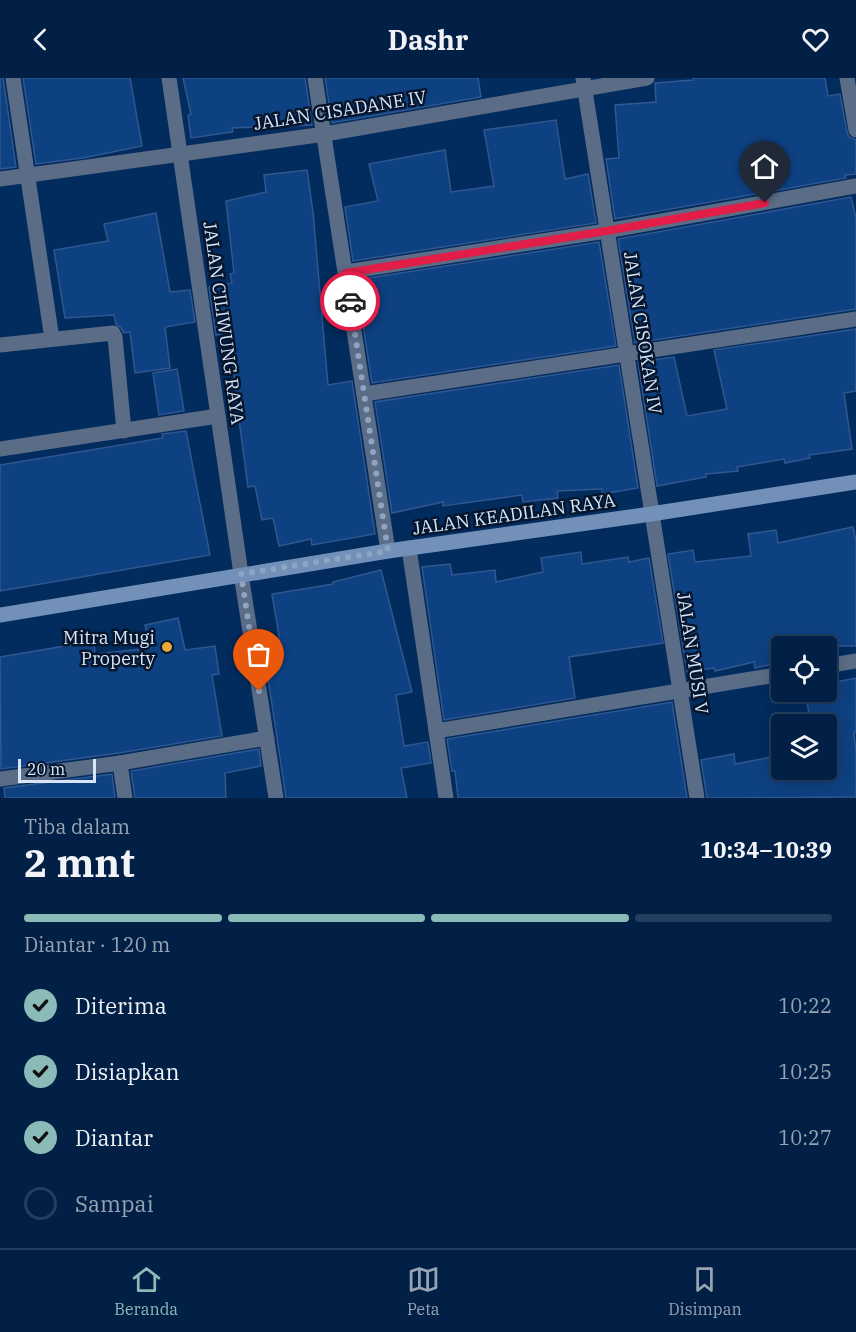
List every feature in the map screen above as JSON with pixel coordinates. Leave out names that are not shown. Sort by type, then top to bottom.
[{"type":"street","points":[[13,78],[52,339]]},
{"type":"street","name":"JALAN CILIWUNG RAYA","points":[[169,78],[276,798]]},
{"type":"street","points":[[315,78],[388,551]]},
{"type":"street","name":"JALAN CISADANE IV","points":[[0,179],[325,134],[584,83],[647,78]]},
{"type":"street","points":[[847,78],[856,130]]},
{"type":"street","name":"JALAN CISOKAN IV","points":[[584,83],[651,514]]},
{"type":"street","points":[[346,273],[606,231],[856,186]]},
{"type":"street","points":[[364,394],[856,319]]},
{"type":"street","points":[[0,345],[113,333],[116,338],[124,430]]},
{"type":"street","points":[[0,449],[218,416]]},
{"type":"street","name":"JALAN KEADILAN RAYA","points":[[0,615],[388,551],[856,482]]},
{"type":"street","name":"JALAN MUSI V","points":[[651,514],[697,798]]},
{"type":"street","points":[[409,548],[446,798]]},
{"type":"street","points":[[837,664],[856,661]]},
{"type":"street","points":[[436,731],[771,676]]},
{"type":"street","points":[[0,779],[120,763],[267,738]]},
{"type":"street","points":[[120,763],[125,798]]},
{"type":"building","points":[[0,78],[3,78],[16,167],[0,169]]},
{"type":"building","points":[[23,78],[130,78],[142,146],[83,158],[36,164]]},
{"type":"building","points":[[183,78],[305,78],[312,125],[232,128],[233,132],[191,138],[188,115],[191,114]]},
{"type":"building","points":[[325,78],[478,78],[481,97],[332,123]]},
{"type":"building","points":[[693,78],[825,78],[828,96],[840,94],[847,132],[849,137],[856,140],[856,174],[845,175],[846,178],[615,219],[606,159],[619,158],[615,105],[656,102],[655,83],[693,80]]},
{"type":"building","points":[[556,120],[565,179],[588,174],[596,223],[353,261],[345,207],[378,201],[369,164],[445,150],[451,192],[494,186],[484,130]]},
{"type":"building","points":[[307,170],[313,212],[328,385],[352,381],[375,534],[312,545],[311,539],[279,546],[273,518],[262,520],[255,486],[248,487],[235,390],[231,332],[216,335],[209,287],[232,283],[230,274],[234,273],[226,201],[266,192],[264,175]]},
{"type":"building","points":[[851,197],[856,218],[856,309],[635,343],[618,239]]},
{"type":"building","points":[[156,213],[170,292],[190,290],[195,322],[165,327],[170,368],[135,373],[130,332],[124,333],[116,324],[114,315],[65,318],[54,250],[108,241],[104,224]]},
{"type":"building","points":[[599,242],[616,346],[372,383],[356,280]]},
{"type":"building","points":[[856,329],[856,391],[844,393],[852,449],[809,455],[810,458],[785,463],[784,459],[737,467],[738,471],[706,474],[706,477],[657,486],[638,362],[674,357],[687,416],[727,409],[714,350]]},
{"type":"building","points":[[619,365],[638,488],[602,494],[602,489],[557,491],[558,498],[523,502],[522,495],[443,506],[443,502],[392,513],[375,402]]},
{"type":"building","points":[[177,369],[184,411],[159,415],[153,373]]},
{"type":"building","points":[[186,431],[210,555],[0,591],[0,465],[163,438],[162,434]]},
{"type":"building","points":[[853,527],[856,541],[856,646],[837,646],[837,636],[771,636],[771,664],[755,668],[754,662],[715,671],[714,668],[687,672],[668,554],[693,550],[695,562],[751,556],[748,534],[776,530],[778,543]]},
{"type":"building","points":[[581,552],[582,564],[628,557],[629,562],[649,558],[663,643],[569,657],[575,698],[444,720],[422,567],[450,564],[452,575],[495,570],[496,582],[543,572],[541,558]]},
{"type":"building","points":[[381,570],[412,692],[396,695],[404,746],[428,742],[431,763],[401,768],[407,798],[286,798],[264,651],[281,648],[272,594],[333,584],[333,582]]},
{"type":"building","points":[[178,618],[185,650],[215,646],[219,674],[212,675],[222,736],[1,769],[0,657],[94,641],[95,654],[150,648],[145,625]]},
{"type":"building","points":[[856,678],[856,732],[854,733],[856,797],[707,798],[701,760],[734,754],[735,764],[771,757],[771,780],[837,780],[837,714],[809,714],[807,702],[837,702],[837,682]]},
{"type":"building","points":[[672,702],[687,798],[458,798],[455,771],[452,771],[447,739]]},
{"type":"building","points":[[259,749],[261,766],[225,773],[226,798],[135,798],[131,771]]},
{"type":"building","points":[[112,774],[115,798],[5,798],[4,788]]},
{"type":"way so far","points":[[259,691],[241,574],[388,551],[350,301]]},
{"type":"place","name":"Mitra Mugi Property","points":[[167,647]]},
{"type":"route","points":[[350,301],[346,273],[765,203]]}]
